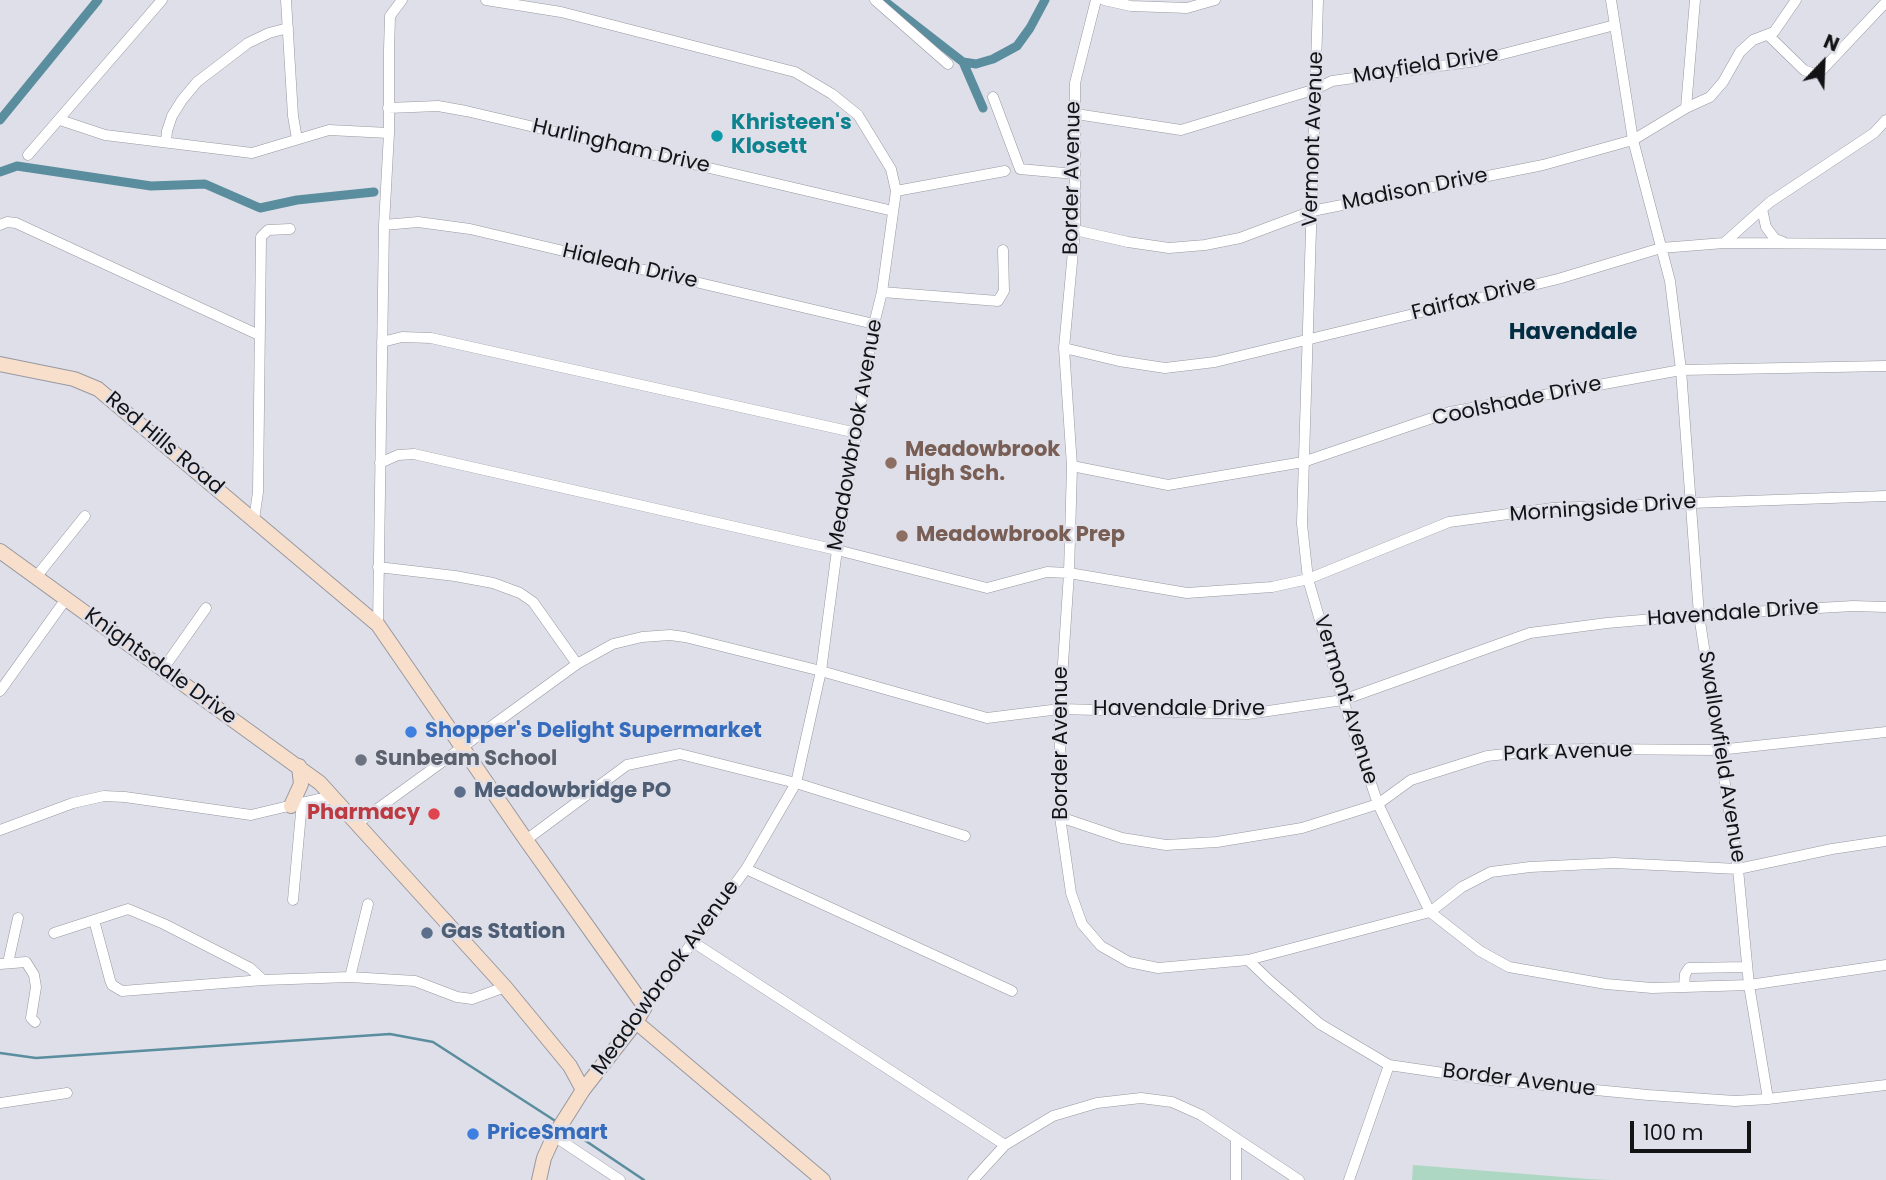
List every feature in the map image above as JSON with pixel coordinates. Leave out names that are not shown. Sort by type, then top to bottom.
[{"type":"street","points":[[28,155],[162,0]]},
{"type":"street","points":[[286,0],[293,116],[297,139]]},
{"type":"street","points":[[378,625],[390,16],[402,0]]},
{"type":"street","name":"Meadowbrook Avenue","points":[[486,0],[561,12],[795,72],[832,94],[858,115],[891,169],[896,191],[882,292],[874,324],[836,550],[821,671],[796,783],[746,869],[636,1022],[583,1090]]},
{"type":"street","points":[[561,12],[564,0]]},
{"type":"street","points":[[875,0],[948,64]]},
{"type":"street","name":"Border Avenue","points":[[1096,0],[1075,83],[1075,230],[1064,348],[1072,466],[1069,573],[1059,709],[1060,817],[1072,893],[1082,924],[1101,946],[1129,962],[1158,968],[1248,960],[1320,1024],[1389,1065],[1491,1080],[1735,1101],[1886,1085]]},
{"type":"street","points":[[1104,0],[1131,6],[1187,8],[1215,0]]},
{"type":"street","name":"Vermont Avenue","points":[[1318,0],[1303,462],[1302,524],[1308,579],[1343,700],[1378,804],[1430,912],[1480,951],[1509,967],[1606,984],[1652,988],[1749,985],[1886,965]]},
{"type":"street","points":[[1611,0],[1633,140],[1661,248]]},
{"type":"street","points":[[1686,107],[1695,0]]},
{"type":"street","name":"Madison Drive","points":[[1075,230],[1169,248],[1240,238],[1312,211],[1543,165],[1633,140],[1686,107],[1710,97],[1723,82],[1740,52],[1754,40],[1774,32],[1796,0]]},
{"type":"street","points":[[1768,35],[1804,70],[1814,74],[1821,71],[1886,2]]},
{"type":"street","name":"Mayfield Drive","points":[[1076,114],[1181,130],[1316,89],[1332,81],[1476,61],[1615,25]]},
{"type":"street","points":[[166,142],[172,116],[197,82],[248,43],[288,28]]},
{"type":"street","points":[[992,97],[1020,169],[1075,174]]},
{"type":"street","name":"Hurlingham Drive","points":[[388,108],[438,106],[466,111],[893,211]]},
{"type":"street","points":[[60,120],[105,135],[252,153],[329,130],[389,132]]},
{"type":"street","points":[[1724,243],[1762,209],[1874,133],[1886,120]]},
{"type":"street","points":[[1874,133],[1886,135]]},
{"type":"street","points":[[896,191],[1005,171]]},
{"type":"street","points":[[1762,209],[1766,227],[1774,239],[1786,244]]},
{"type":"street","points":[[0,225],[7,222],[16,223],[259,335]]},
{"type":"street","name":"Hialeah Drive","points":[[384,225],[418,222],[470,229],[874,324]]},
{"type":"street","points":[[254,520],[258,492],[261,237],[268,230],[289,229]]},
{"type":"street","name":"Fairfax Drive","points":[[1064,348],[1165,368],[1215,362],[1558,279],[1661,248],[1724,243],[1886,244]]},
{"type":"street","name":"Swallowfield Avenue","points":[[1661,248],[1670,281],[1681,370],[1699,615],[1738,869],[1749,985],[1768,1099]]},
{"type":"street","points":[[882,292],[998,301],[1004,291],[1003,250]]},
{"type":"street","points":[[382,342],[402,337],[430,338],[857,433]]},
{"type":"street","name":"Red Hills Road","points":[[0,364],[74,379],[98,389],[378,625],[645,1007]]},
{"type":"street","name":"Coolshade Drive","points":[[1072,466],[1168,485],[1303,462],[1450,412],[1681,370],[1886,366]]},
{"type":"street","name":"Morningside Drive","points":[[380,463],[398,455],[414,454],[836,550],[987,588],[1047,572],[1069,573],[1186,593],[1272,587],[1308,579],[1449,522],[1553,508],[1886,496]]},
{"type":"street","points":[[36,577],[85,516]]},
{"type":"street","name":"Knightsdale Drive","points":[[0,551],[299,766],[335,799]]},
{"type":"street","points":[[378,567],[493,583],[520,593],[533,602],[577,664]]},
{"type":"street","points":[[0,691],[66,599]]},
{"type":"street","name":"Havendale Drive","points":[[358,823],[577,664],[613,644],[642,637],[670,635],[821,671],[987,718],[1059,709],[1248,714],[1343,700],[1530,633],[1699,615],[1886,607]]},
{"type":"street","points":[[163,669],[206,608]]},
{"type":"street","name":"Park Avenue","points":[[1060,817],[1122,838],[1166,845],[1217,842],[1302,828],[1378,804],[1411,780],[1487,757],[1543,750],[1718,750],[1886,732]]},
{"type":"street","points":[[526,840],[628,765],[680,754],[796,783],[965,836]]},
{"type":"street","points":[[293,900],[296,804],[301,784],[299,766]]},
{"type":"street","points":[[0,830],[73,803],[104,796],[235,814],[265,813],[317,799],[335,799],[505,987],[570,1066],[583,1090],[544,1158],[539,1180]]},
{"type":"street","points":[[1248,960],[1430,912],[1491,872],[1530,867],[1614,863],[1738,869],[1832,849],[1886,841]]},
{"type":"street","points":[[746,869],[1012,991]]},
{"type":"street","points":[[350,977],[368,904]]},
{"type":"street","points":[[54,933],[118,911],[137,911],[250,968],[263,980]]},
{"type":"street","points":[[18,918],[4,964],[26,962],[34,975],[36,1000],[32,1018],[35,1022]]},
{"type":"street","points":[[94,920],[110,979],[113,985],[122,991],[263,980],[350,977],[415,981],[457,997],[472,999],[505,987]]},
{"type":"street","points":[[0,937],[12,941]]},
{"type":"street","points":[[693,942],[1004,1145]]},
{"type":"street","points":[[1684,987],[1685,974],[1689,968],[1747,967]]},
{"type":"street","points":[[636,1022],[823,1180]]},
{"type":"street","points":[[1349,1180],[1389,1065]]},
{"type":"street","points":[[0,1103],[67,1093]]},
{"type":"street","points":[[973,1180],[1004,1145],[1053,1116],[1097,1103],[1141,1098],[1172,1102],[1201,1115],[1299,1180]]},
{"type":"street","points":[[555,1136],[620,1180]]},
{"type":"street","points":[[1236,1138],[1236,1180]]},
{"type":"green space","points":[[1413,1165],[1588,1179],[1611,1180],[1412,1180]]},
{"type":"waterway","points":[[0,120],[98,0]]},
{"type":"waterway","points":[[883,0],[963,62],[983,108]]},
{"type":"waterway","points":[[963,62],[976,64],[993,59],[1017,46],[1045,0]]},
{"type":"waterway","points":[[0,172],[17,166],[151,186],[205,184],[260,208],[297,200],[374,192]]},
{"type":"waterway","points":[[0,1053],[36,1058],[390,1034],[433,1042],[557,1122]]},
{"type":"waterway","points":[[565,1127],[644,1180]]},
{"type":"place","name":"Khristeen's Klosett","points":[[717,136]]},
{"type":"place","name":"Meadowbrook High Sch.","points":[[891,463]]},
{"type":"place","name":"Meadowbrook Prep","points":[[902,536]]},
{"type":"place","name":"Shopper's Delight Supermarket","points":[[411,732]]},
{"type":"place","name":"Sunbeam School","points":[[361,760]]},
{"type":"place","name":"Meadowbridge PO","points":[[460,792]]},
{"type":"place","name":"Pharmacy","points":[[434,814]]},
{"type":"place","name":"Gas Station","points":[[427,933]]},
{"type":"place","name":"PriceSmart","points":[[473,1134]]},
{"type":"district","name":"Havendale","points":[[1573,333]]}]
